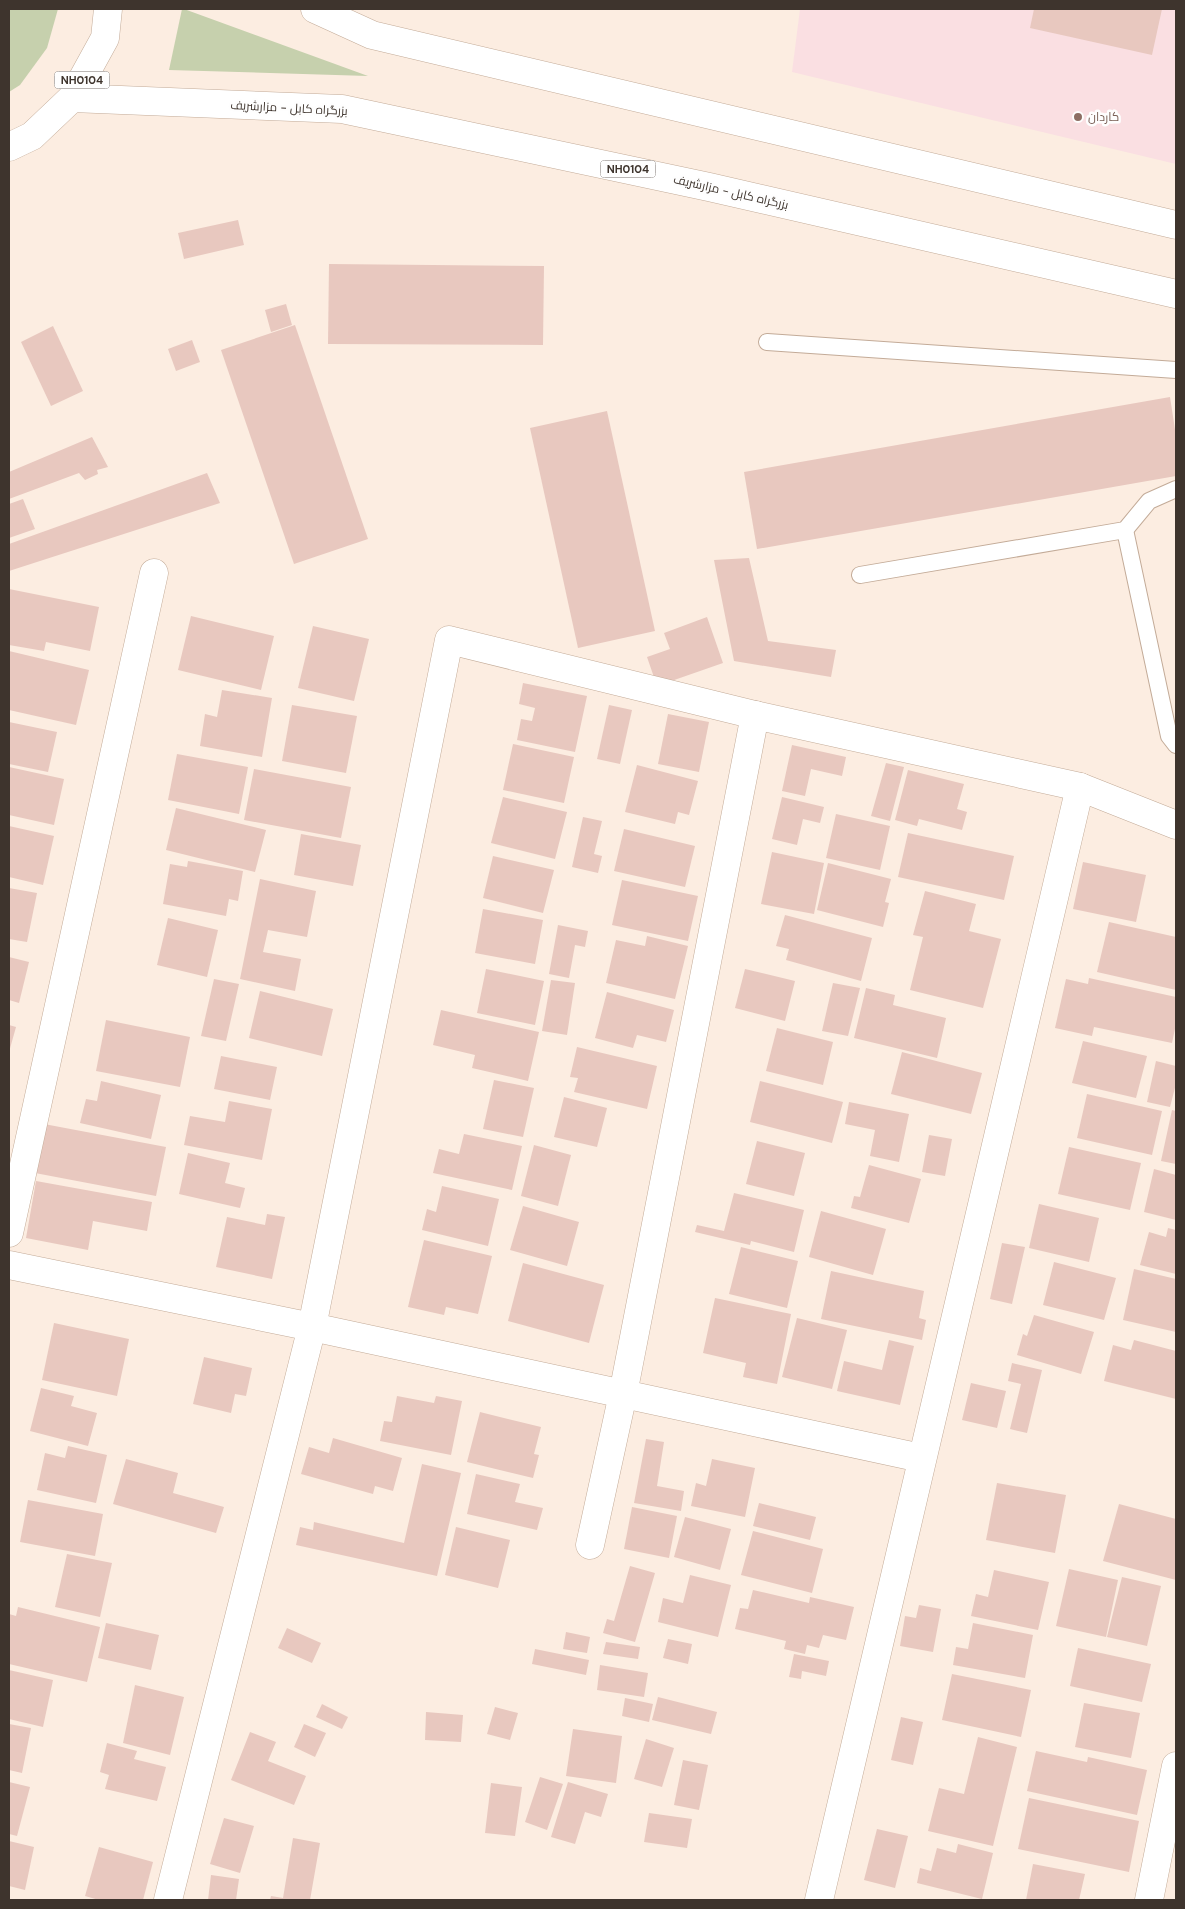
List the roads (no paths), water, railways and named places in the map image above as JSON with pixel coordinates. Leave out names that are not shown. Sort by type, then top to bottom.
[{"type":"main road","name":"NH0104","points":[[9,147],[32,136],[72,98],[105,38],[108,9]]},
{"type":"main road","points":[[315,9],[372,35],[1176,225]]},
{"type":"main road","name":"بزرگراه کابل - مزارشریف","points":[[72,98],[342,109],[709,186],[1176,294]]},
{"type":"main road","points":[[9,1233],[154,573]]},
{"type":"main road","points":[[168,1900],[312,1327],[449,640],[755,715],[1080,787],[1176,825]]},
{"type":"main road","points":[[590,1545],[623,1394],[755,715]]},
{"type":"main road","points":[[819,1900],[921,1458],[1080,787]]},
{"type":"main road","points":[[9,1266],[312,1327],[921,1458]]},
{"type":"main road","points":[[1149,1900],[1176,1766]]},
{"type":"lane","points":[[767,342],[1176,370]]},
{"type":"lane","points":[[860,575],[1124,530],[1149,501],[1176,489]]},
{"type":"lane","points":[[1124,530],[1169,736],[1176,745]]},
{"type":"place","name":"کاردان","points":[[1078,117]]}]
